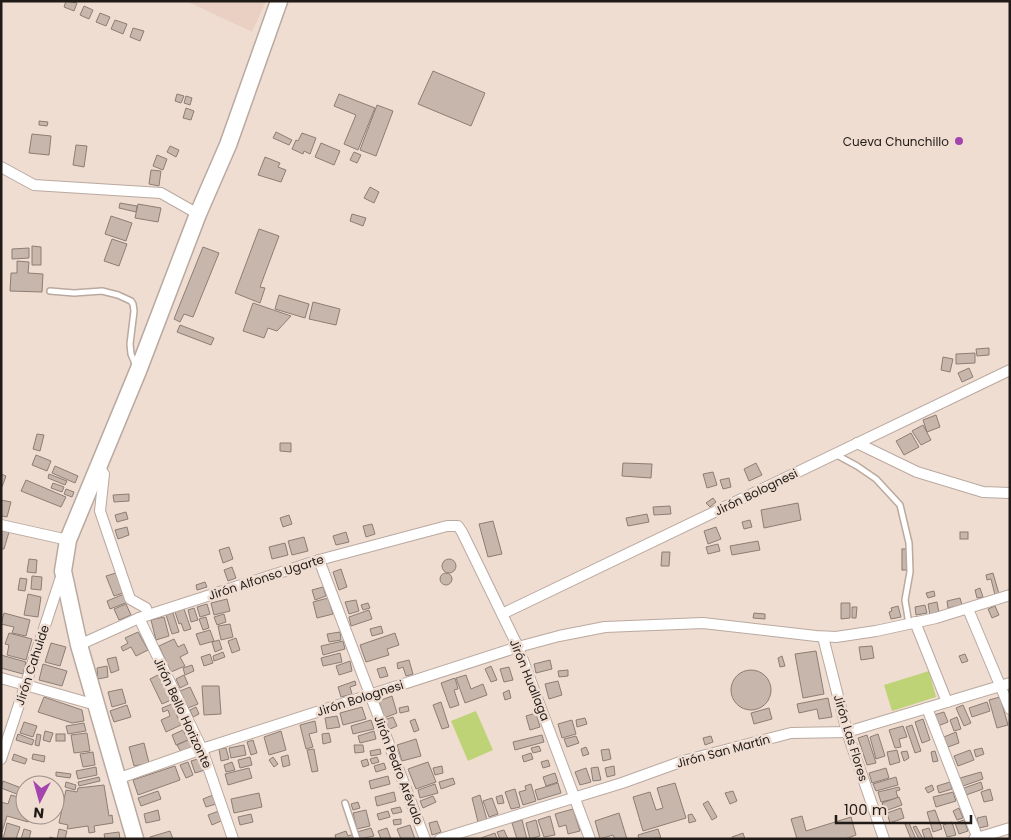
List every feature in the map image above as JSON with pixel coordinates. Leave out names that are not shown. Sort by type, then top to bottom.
[{"type":"highway","points":[[135,839],[79,645],[63,571],[68,540],[138,371],[198,214],[228,145],[280,3]]},
{"type":"street","points":[[1,167],[34,185],[161,193],[198,214]]},
{"type":"street","name":"Jirón Bolognesi","points":[[502,614],[1010,370]]},
{"type":"street","points":[[857,443],[917,472],[983,492],[1010,493]]},
{"type":"street","name":"Jirón Bello Horizonte","points":[[98,466],[104,474],[100,511],[117,565],[130,599],[146,608],[143,617],[202,749],[233,839]]},
{"type":"street","points":[[1,525],[68,540]]},
{"type":"street","name":"Jirón Alfonso Ugarte","points":[[79,645],[143,617],[319,560],[447,526],[458,526]]},
{"type":"street","name":"Jirón Huallaga","points":[[458,526],[518,647],[590,839]]},
{"type":"street","name":"Jirón Pedro Arévalo","points":[[319,560],[425,839]]},
{"type":"street","name":"Jirón Cahuide","points":[[1,759],[63,571]]},
{"type":"street","name":"Jirón Bolognesi","points":[[117,779],[202,749],[518,647],[559,636],[605,627],[703,623],[836,637],[912,623],[968,609],[1010,595]]},
{"type":"street","points":[[968,609],[1006,684],[1010,709]]},
{"type":"street","points":[[912,623],[947,702]]},
{"type":"street","name":"Jirón Las Flores","points":[[823,637],[847,732],[884,839]]},
{"type":"street","points":[[1,678],[96,705]]},
{"type":"street","name":"Jirón San Martín","points":[[440,839],[622,783],[683,762],[791,733],[847,732],[1006,684]]},
{"type":"street","points":[[927,708],[976,838],[1010,828]]},
{"type":"lane","points":[[50,291],[74,293],[102,291],[131,300],[134,304],[134,311],[130,350],[138,371]]},
{"type":"lane","points":[[834,454],[876,479],[900,505],[909,543],[910,572],[906,600],[912,623]]},
{"type":"lane","points":[[345,803],[357,839]]},
{"type":"shaded area","points":[[186,1],[266,1],[252,32]]},
{"type":"green space","points":[[929,671],[936,697],[892,711],[884,685]]},
{"type":"green space","points":[[476,711],[493,750],[468,761],[451,721]]},
{"type":"building","points":[[66,1],[77,3],[74,11],[64,7]]},
{"type":"building","points":[[84,6],[93,10],[89,19],[80,15]]},
{"type":"building","points":[[100,13],[110,17],[106,26],[96,22]]},
{"type":"building","points":[[115,20],[127,24],[123,34],[111,29]]},
{"type":"building","points":[[133,28],[144,31],[140,41],[130,37]]},
{"type":"building","points":[[433,71],[485,93],[471,126],[418,104]]},
{"type":"building","points":[[177,94],[184,96],[181,103],[175,101]]},
{"type":"building","points":[[339,94],[375,108],[358,150],[344,144],[356,115],[334,106]]},
{"type":"building","points":[[186,96],[192,98],[190,105],[184,103]]},
{"type":"building","points":[[377,105],[393,111],[376,156],[360,150]]},
{"type":"building","points":[[186,108],[194,111],[191,120],[183,118]]},
{"type":"building","points":[[39,121],[48,122],[47,126],[39,125]]},
{"type":"building","points":[[276,132],[292,140],[289,145],[273,138]]},
{"type":"building","points":[[302,133],[316,138],[310,154],[304,151],[303,154],[292,149]]},
{"type":"building","points":[[32,134],[51,136],[49,155],[29,153]]},
{"type":"building","points":[[321,143],[340,151],[334,165],[315,157]]},
{"type":"building","points":[[76,145],[87,146],[84,167],[73,165]]},
{"type":"building","points":[[170,146],[179,150],[176,157],[167,152]]},
{"type":"building","points":[[354,152],[361,155],[357,163],[350,160]]},
{"type":"building","points":[[157,155],[167,159],[163,170],[153,166]]},
{"type":"building","points":[[265,157],[280,163],[278,167],[286,170],[281,182],[258,175]]},
{"type":"building","points":[[151,170],[161,171],[159,186],[149,184]]},
{"type":"building","points":[[370,187],[379,192],[374,203],[364,198]]},
{"type":"building","points":[[120,203],[137,206],[136,212],[119,208]]},
{"type":"building","points":[[138,204],[161,208],[158,222],[135,218]]},
{"type":"building","points":[[352,214],[366,218],[363,226],[350,221]]},
{"type":"building","points":[[111,216],[132,223],[126,241],[105,234]]},
{"type":"building","points":[[259,229],[279,236],[260,287],[265,288],[260,303],[235,293]]},
{"type":"building","points":[[112,239],[127,244],[119,266],[104,261]]},
{"type":"building","points":[[32,246],[41,247],[41,265],[32,265]]},
{"type":"building","points":[[203,247],[219,253],[193,317],[184,314],[180,322],[174,319]]},
{"type":"building","points":[[29,248],[29,258],[12,259],[12,249]]},
{"type":"building","points":[[17,261],[29,262],[28,273],[43,274],[42,292],[10,291],[11,273],[17,273]]},
{"type":"building","points":[[279,295],[309,304],[305,318],[275,309]]},
{"type":"building","points":[[313,302],[340,309],[336,325],[309,319]]},
{"type":"building","points":[[253,303],[291,316],[277,331],[268,328],[264,338],[243,331]]},
{"type":"building","points":[[180,325],[214,338],[211,345],[177,332]]},
{"type":"building","points":[[989,348],[989,355],[977,356],[976,349]]},
{"type":"building","points":[[975,353],[975,363],[956,364],[956,354]]},
{"type":"building","points":[[943,357],[953,359],[950,372],[941,370]]},
{"type":"building","points":[[969,368],[973,377],[962,382],[958,373]]},
{"type":"building","points":[[936,415],[940,427],[927,432],[923,420]]},
{"type":"building","points":[[923,425],[931,440],[921,445],[912,431]]},
{"type":"building","points":[[911,433],[919,447],[904,455],[896,441]]},
{"type":"building","points":[[37,434],[44,435],[40,451],[33,449]]},
{"type":"building","points":[[280,443],[291,443],[291,452],[280,451]]},
{"type":"building","points":[[36,455],[51,461],[47,471],[32,465]]},
{"type":"building","points":[[623,463],[652,464],[651,478],[622,476]]},
{"type":"building","points":[[756,463],[762,475],[749,481],[744,469]]},
{"type":"building","points":[[55,466],[78,476],[75,483],[52,473]]},
{"type":"building","points":[[713,472],[717,485],[707,488],[703,474]]},
{"type":"building","points":[[1,474],[6,476],[2,487],[1,487]]},
{"type":"building","points":[[49,474],[67,481],[65,485],[48,478]]},
{"type":"building","points":[[729,478],[731,487],[723,489],[720,480]]},
{"type":"building","points":[[26,480],[66,497],[61,507],[21,491]]},
{"type":"building","points":[[53,483],[64,487],[62,492],[51,488]]},
{"type":"building","points":[[66,489],[74,492],[72,497],[64,494]]},
{"type":"building","points":[[129,494],[129,501],[114,502],[113,495]]},
{"type":"building","points":[[713,498],[716,502],[710,507],[706,503]]},
{"type":"building","points":[[1,500],[11,502],[7,517],[1,516]]},
{"type":"building","points":[[798,503],[801,520],[764,528],[761,510]]},
{"type":"building","points":[[670,506],[671,514],[654,515],[653,507]]},
{"type":"building","points":[[126,512],[128,519],[117,522],[115,515]]},
{"type":"building","points":[[647,514],[649,522],[628,526],[626,518]]},
{"type":"building","points":[[289,515],[292,524],[283,527],[280,518]]},
{"type":"building","points":[[750,520],[752,527],[744,529],[742,522]]},
{"type":"building","points":[[493,521],[502,554],[488,557],[479,524]]},
{"type":"building","points":[[372,524],[375,534],[366,537],[363,526]]},
{"type":"building","points":[[127,527],[129,535],[118,539],[115,530]]},
{"type":"building","points":[[716,527],[721,539],[708,544],[704,531]]},
{"type":"building","points":[[1,530],[9,532],[4,549],[1,549]]},
{"type":"building","points":[[346,532],[349,542],[336,545],[333,536]]},
{"type":"building","points":[[960,532],[968,532],[968,539],[960,539]]},
{"type":"building","points":[[304,537],[308,551],[292,555],[288,541]]},
{"type":"building","points":[[758,541],[760,550],[732,555],[730,546]]},
{"type":"building","points":[[285,543],[288,555],[272,559],[269,547]]},
{"type":"building","points":[[718,544],[720,551],[708,554],[706,547]]},
{"type":"building","points":[[229,547],[233,559],[223,563],[219,550]]},
{"type":"building","points":[[902,549],[907,549],[907,570],[902,570]]},
{"type":"building","points":[[662,552],[670,552],[669,566],[661,566]]},
{"type":"building","points":[[29,559],[37,560],[36,573],[27,572]]},
{"type":"building","points":[[446,559],[452,559],[456,566],[452,573],[446,573],[442,569],[442,563]]},
{"type":"building","points":[[232,567],[236,578],[228,581],[224,570]]},
{"type":"building","points":[[341,569],[347,587],[339,590],[333,572]]},
{"type":"building","points":[[116,573],[123,593],[114,596],[106,576]]},
{"type":"building","points":[[446,573],[452,579],[446,585],[440,579]]},
{"type":"building","points":[[993,573],[999,594],[995,595],[991,579],[987,580],[986,575]]},
{"type":"building","points":[[32,576],[42,577],[41,590],[31,589]]},
{"type":"building","points":[[20,578],[27,579],[25,591],[18,590]]},
{"type":"building","points":[[205,582],[207,587],[197,590],[196,585]]},
{"type":"building","points":[[323,587],[326,596],[315,600],[312,590]]},
{"type":"building","points":[[980,588],[983,597],[977,598],[975,590]]},
{"type":"building","points":[[934,591],[935,596],[928,598],[926,593]]},
{"type":"building","points":[[28,594],[41,597],[38,617],[24,615]]},
{"type":"building","points":[[124,594],[128,602],[110,609],[107,601]]},
{"type":"building","points":[[328,598],[333,614],[317,618],[313,602]]},
{"type":"building","points":[[960,598],[962,605],[948,608],[947,601]]},
{"type":"building","points":[[227,599],[230,611],[214,615],[211,603]]},
{"type":"building","points":[[356,600],[359,611],[349,614],[345,602]]},
{"type":"building","points":[[937,602],[939,613],[930,615],[928,604]]},
{"type":"building","points":[[368,603],[370,608],[363,610],[361,605]]},
{"type":"building","points":[[841,603],[850,603],[850,618],[841,619]]},
{"type":"building","points":[[126,604],[131,615],[119,620],[114,609]]},
{"type":"building","points":[[207,604],[210,614],[200,617],[197,607]]},
{"type":"building","points":[[925,605],[927,613],[916,615],[915,607]]},
{"type":"building","points":[[898,606],[901,617],[891,619],[889,612],[892,611],[891,608]]},
{"type":"building","points":[[995,606],[999,615],[992,618],[988,609]]},
{"type":"building","points":[[852,607],[857,607],[856,618],[852,618]]},
{"type":"building","points":[[194,608],[198,620],[191,622],[188,610]]},
{"type":"building","points":[[184,609],[191,629],[184,631],[181,623],[179,624],[175,612]]},
{"type":"building","points":[[369,610],[372,619],[351,626],[349,617]]},
{"type":"building","points":[[4,613],[30,620],[26,636],[12,633],[14,627],[1,624]]},
{"type":"building","points":[[173,613],[179,632],[172,634],[166,615]]},
{"type":"building","points":[[754,613],[765,614],[765,619],[753,618]]},
{"type":"building","points":[[224,614],[226,622],[217,625],[214,617]]},
{"type":"building","points":[[164,617],[169,636],[156,640],[151,620]]},
{"type":"building","points":[[206,617],[209,628],[203,630],[199,619]]},
{"type":"building","points":[[230,624],[233,637],[221,640],[218,626]]},
{"type":"building","points":[[381,626],[383,633],[372,636],[370,629]]},
{"type":"building","points":[[210,630],[214,641],[200,645],[196,634]]},
{"type":"building","points":[[138,632],[148,650],[136,656],[131,647],[123,651],[121,647],[128,643],[125,638]]},
{"type":"building","points":[[340,632],[341,640],[329,642],[327,634]]},
{"type":"building","points":[[9,633],[32,639],[26,660],[7,655],[9,645],[5,644]]},
{"type":"building","points":[[395,633],[399,645],[387,649],[389,655],[366,662],[360,645]]},
{"type":"building","points":[[236,638],[240,650],[232,653],[228,641]]},
{"type":"building","points":[[174,639],[178,647],[184,644],[188,653],[180,657],[185,666],[171,672],[159,646]]},
{"type":"building","points":[[219,640],[222,649],[215,652],[212,642]]},
{"type":"building","points":[[343,641],[345,649],[323,655],[321,646]]},
{"type":"building","points":[[51,643],[66,647],[60,666],[45,662]]},
{"type":"building","points":[[872,646],[874,658],[861,660],[859,647]]},
{"type":"building","points":[[816,651],[824,694],[803,698],[795,654]]},
{"type":"building","points":[[223,652],[225,657],[214,661],[213,656]]},
{"type":"building","points":[[340,653],[342,662],[323,666],[321,658]]},
{"type":"building","points":[[210,654],[213,663],[204,666],[201,657]]},
{"type":"building","points":[[965,654],[968,661],[962,663],[959,656]]},
{"type":"building","points":[[1,655],[26,662],[23,674],[1,668]]},
{"type":"building","points":[[782,656],[785,666],[780,667],[778,658]]},
{"type":"building","points":[[116,657],[119,670],[111,673],[107,659]]},
{"type":"building","points":[[409,660],[413,674],[406,676],[403,667],[398,669],[397,663]]},
{"type":"building","points":[[550,660],[552,669],[536,673],[534,664]]},
{"type":"building","points":[[350,661],[352,671],[339,675],[336,666]]},
{"type":"building","points":[[43,664],[67,671],[62,686],[39,680]]},
{"type":"building","points":[[192,665],[194,671],[185,675],[183,668]]},
{"type":"building","points":[[107,666],[108,677],[98,679],[97,668]]},
{"type":"building","points":[[491,666],[497,680],[491,682],[485,669]]},
{"type":"building","points":[[385,667],[388,676],[380,678],[377,669]]},
{"type":"building","points":[[509,667],[513,680],[504,682],[500,669]]},
{"type":"building","points":[[568,670],[568,676],[559,677],[558,671]]},
{"type":"building","points":[[755,670],[762,673],[768,679],[771,690],[770,698],[762,707],[755,710],[747,710],[740,707],[732,698],[731,686],[734,679],[743,671]]},
{"type":"building","points":[[158,675],[171,700],[162,704],[150,679]]},
{"type":"building","points":[[184,675],[188,684],[180,688],[176,679]]},
{"type":"building","points":[[466,675],[471,689],[483,684],[487,695],[465,703],[456,678]]},
{"type":"building","points":[[455,678],[458,689],[454,690],[459,705],[450,708],[441,683]]},
{"type":"building","points":[[355,681],[356,685],[350,687],[352,694],[341,697],[338,687]]},
{"type":"building","points":[[558,681],[562,695],[549,699],[545,684]]},
{"type":"building","points":[[202,686],[219,686],[221,714],[204,715]]},
{"type":"building","points":[[190,687],[198,704],[188,708],[180,691]]},
{"type":"building","points":[[122,689],[126,703],[112,707],[108,692]]},
{"type":"building","points":[[509,690],[511,698],[505,700],[503,693]]},
{"type":"building","points":[[392,696],[397,713],[384,718],[379,701]]},
{"type":"building","points":[[44,697],[82,710],[84,721],[72,723],[38,712]]},
{"type":"building","points":[[1000,697],[1008,725],[997,728],[989,700]]},
{"type":"building","points":[[828,698],[832,717],[819,719],[817,709],[799,713],[797,704]]},
{"type":"building","points":[[441,702],[449,727],[442,729],[433,705]]},
{"type":"building","points":[[987,702],[990,711],[972,717],[969,708]]},
{"type":"building","points":[[172,704],[181,725],[166,732],[161,720],[170,716],[168,710],[163,712],[162,708]]},
{"type":"building","points":[[127,705],[131,717],[114,722],[110,711]]},
{"type":"building","points":[[963,705],[971,723],[964,726],[956,708]]},
{"type":"building","points":[[408,706],[409,711],[400,713],[399,708]]},
{"type":"building","points":[[196,707],[199,714],[193,717],[190,710]]},
{"type":"building","points":[[362,707],[366,719],[343,725],[340,713]]},
{"type":"building","points":[[769,708],[772,719],[754,724],[751,713]]},
{"type":"building","points":[[944,712],[948,722],[938,726],[934,715]]},
{"type":"building","points":[[536,713],[540,727],[530,730],[526,716]]},
{"type":"building","points":[[337,716],[340,727],[327,729],[325,718]]},
{"type":"building","points":[[393,717],[397,726],[388,730],[384,720]]},
{"type":"building","points":[[957,717],[961,729],[954,731],[950,720]]},
{"type":"building","points":[[585,718],[587,724],[577,727],[576,720]]},
{"type":"building","points":[[415,719],[419,730],[414,732],[410,721]]},
{"type":"building","points":[[923,719],[930,740],[922,743],[915,722]]},
{"type":"building","points":[[371,720],[374,729],[353,734],[351,726]]},
{"type":"building","points":[[572,720],[576,734],[562,738],[558,724]]},
{"type":"building","points":[[315,721],[317,732],[309,734],[313,747],[306,749],[300,725]]},
{"type":"building","points":[[24,722],[37,726],[33,737],[20,733]]},
{"type":"building","points":[[84,723],[86,731],[68,734],[66,726]]},
{"type":"building","points":[[912,725],[921,751],[915,753],[906,727]]},
{"type":"building","points":[[903,726],[907,737],[899,739],[901,747],[895,748],[889,730]]},
{"type":"building","points":[[183,730],[188,740],[176,745],[172,735]]},
{"type":"building","points":[[45,731],[53,733],[50,742],[43,740]]},
{"type":"building","points":[[281,731],[286,750],[269,755],[264,737]]},
{"type":"building","points":[[374,731],[376,739],[360,743],[358,736]]},
{"type":"building","points":[[956,732],[959,743],[948,747],[944,737]]},
{"type":"building","points":[[87,733],[90,751],[74,753],[71,735]]},
{"type":"building","points":[[329,733],[331,742],[323,744],[322,734]]},
{"type":"building","points":[[18,734],[34,740],[32,745],[16,740]]},
{"type":"building","points":[[37,734],[41,735],[39,746],[35,745]]},
{"type":"building","points":[[56,734],[65,734],[65,741],[56,741]]},
{"type":"building","points":[[878,734],[885,756],[876,759],[870,737]]},
{"type":"building","points":[[542,735],[544,742],[515,750],[513,742]]},
{"type":"building","points":[[867,735],[876,763],[867,765],[858,738]]},
{"type":"building","points":[[576,736],[579,743],[567,747],[564,739]]},
{"type":"building","points":[[711,736],[713,742],[705,745],[703,738]]},
{"type":"building","points":[[416,739],[421,756],[402,761],[397,745]]},
{"type":"building","points":[[188,740],[192,747],[181,752],[177,745]]},
{"type":"building","points":[[253,740],[257,753],[251,755],[247,742]]},
{"type":"building","points":[[144,743],[149,763],[134,766],[129,747]]},
{"type":"building","points":[[244,745],[246,755],[231,758],[229,748]]},
{"type":"building","points":[[354,745],[363,745],[364,752],[355,753]]},
{"type":"building","points":[[539,746],[541,751],[533,753],[531,748]]},
{"type":"building","points":[[586,747],[589,754],[583,756],[581,749]]},
{"type":"building","points":[[226,748],[229,759],[221,761],[219,749]]},
{"type":"building","points":[[982,748],[984,754],[976,757],[974,750]]},
{"type":"building","points":[[314,749],[318,771],[312,772],[307,750]]},
{"type":"building","points":[[380,749],[381,754],[371,756],[370,751]]},
{"type":"building","points":[[609,749],[611,759],[603,761],[601,750]]},
{"type":"building","points":[[897,750],[900,762],[890,765],[887,752]]},
{"type":"building","points":[[970,750],[974,760],[958,766],[954,756]]},
{"type":"building","points":[[907,751],[909,758],[904,761],[901,752]]},
{"type":"building","points":[[935,751],[938,761],[933,762],[931,752]]},
{"type":"building","points":[[93,752],[95,765],[83,767],[80,754]]},
{"type":"building","points":[[531,753],[533,759],[524,762],[522,756]]},
{"type":"building","points":[[14,754],[27,759],[25,764],[12,760]]},
{"type":"building","points":[[33,754],[45,756],[44,762],[32,759]]},
{"type":"building","points":[[288,755],[290,765],[283,767],[281,757]]},
{"type":"building","points":[[250,757],[252,765],[240,768],[238,760]]},
{"type":"building","points":[[273,757],[278,764],[274,767],[269,760]]},
{"type":"building","points":[[377,757],[379,762],[372,764],[370,759]]},
{"type":"building","points":[[201,758],[205,770],[195,773],[191,761]]},
{"type":"building","points":[[367,759],[369,765],[363,767],[361,761]]},
{"type":"building","points":[[548,760],[550,766],[543,768],[541,762]]},
{"type":"building","points":[[188,762],[193,775],[186,778],[180,765]]},
{"type":"building","points":[[232,762],[235,770],[226,772],[224,765]]},
{"type":"building","points":[[428,762],[436,782],[416,789],[408,769]]},
{"type":"building","points":[[384,763],[386,769],[376,772],[374,766]]},
{"type":"building","points":[[175,766],[180,780],[138,795],[133,780]]},
{"type":"building","points":[[442,766],[443,773],[435,775],[433,768]]},
{"type":"building","points":[[614,766],[615,775],[607,777],[605,768]]},
{"type":"building","points":[[96,767],[97,775],[78,779],[76,771]]},
{"type":"building","points":[[598,767],[601,780],[593,781],[591,768]]},
{"type":"building","points":[[249,768],[252,778],[228,785],[225,774]]},
{"type":"building","points":[[586,768],[591,782],[580,785],[575,772]]},
{"type":"building","points":[[886,768],[889,778],[872,783],[869,773]]},
{"type":"building","points":[[56,772],[71,774],[70,778],[65,777],[65,775],[56,775]]},
{"type":"building","points":[[981,772],[983,779],[963,786],[960,778]]},
{"type":"building","points":[[555,773],[558,782],[546,786],[543,777]]},
{"type":"building","points":[[388,776],[390,784],[371,789],[369,781]]},
{"type":"building","points":[[99,777],[100,781],[79,786],[78,782]]},
{"type":"building","points":[[896,777],[898,785],[876,791],[873,784]]},
{"type":"building","points":[[453,778],[455,784],[441,789],[439,782]]},
{"type":"building","points":[[3,781],[15,786],[15,793],[1,788]]},
{"type":"building","points":[[66,782],[76,785],[75,790],[65,787]]},
{"type":"building","points":[[950,782],[952,789],[939,793],[937,786]]},
{"type":"building","points":[[981,782],[983,789],[966,795],[964,788]]},
{"type":"building","points":[[558,783],[561,793],[538,800],[535,790]]},
{"type":"building","points":[[675,783],[686,818],[643,831],[633,797],[650,792],[656,810],[663,808],[657,788]]},
{"type":"building","points":[[435,784],[438,793],[420,798],[418,790]]},
{"type":"building","points":[[531,784],[536,801],[523,805],[519,792],[526,790],[525,786]]},
{"type":"building","points":[[104,785],[109,816],[112,815],[113,823],[94,826],[95,832],[89,833],[88,826],[67,829],[68,825],[65,824],[66,790],[77,792],[78,788]]},
{"type":"building","points":[[932,785],[934,790],[928,793],[925,788]]},
{"type":"building","points":[[899,787],[900,790],[896,791],[898,798],[881,802],[878,792]]},
{"type":"building","points":[[515,789],[520,807],[511,809],[505,792]]},
{"type":"building","points":[[990,789],[993,800],[984,802],[981,792]]},
{"type":"building","points":[[158,791],[161,799],[141,806],[138,798]]},
{"type":"building","points":[[733,791],[737,801],[730,804],[725,793]]},
{"type":"building","points":[[394,792],[396,801],[377,806],[375,797]]},
{"type":"building","points":[[953,792],[956,801],[936,807],[933,797]]},
{"type":"building","points":[[259,793],[262,807],[234,813],[231,799]]},
{"type":"building","points":[[11,795],[15,796],[15,818],[7,816],[2,832],[1,802],[8,804]]},
{"type":"building","points":[[213,795],[216,804],[206,807],[203,799]]},
{"type":"building","points":[[480,795],[487,820],[478,822],[472,798]]},
{"type":"building","points":[[502,795],[504,803],[498,804],[496,797]]},
{"type":"building","points":[[433,796],[436,802],[423,808],[420,801]]},
{"type":"building","points":[[899,797],[902,805],[885,811],[882,803]]},
{"type":"building","points":[[492,798],[498,814],[489,817],[483,801]]},
{"type":"building","points":[[708,801],[717,817],[712,820],[703,804]]},
{"type":"building","points":[[358,802],[360,808],[353,810],[351,804]]},
{"type":"building","points":[[400,807],[402,812],[393,814],[391,809]]},
{"type":"building","points":[[901,808],[904,818],[890,823],[887,813]]},
{"type":"building","points":[[959,808],[963,818],[957,820],[953,811]]},
{"type":"building","points":[[573,809],[580,831],[568,834],[566,825],[559,827],[555,814]]},
{"type":"building","points":[[158,810],[160,820],[146,823],[144,814]]},
{"type":"building","points":[[366,810],[370,826],[357,829],[353,813]]},
{"type":"building","points":[[935,810],[942,829],[933,832],[927,812]]},
{"type":"building","points":[[219,811],[223,820],[212,825],[208,815]]},
{"type":"building","points":[[388,811],[390,817],[379,820],[377,814]]},
{"type":"building","points":[[619,813],[627,839],[615,839],[613,835],[600,839],[595,821]]},
{"type":"building","points":[[251,814],[253,822],[240,825],[238,817]]},
{"type":"building","points":[[692,814],[696,821],[689,823],[688,815]]},
{"type":"building","points":[[550,816],[555,835],[544,837],[538,820]]},
{"type":"building","points":[[802,816],[806,831],[851,817],[856,835],[845,839],[797,839],[791,819]]},
{"type":"building","points":[[986,816],[988,826],[979,828],[977,818]]},
{"type":"building","points":[[401,819],[401,824],[394,825],[393,820]]},
{"type":"building","points":[[522,820],[527,839],[517,839],[512,823]]},
{"type":"building","points":[[536,820],[540,836],[530,839],[526,823]]},
{"type":"building","points":[[964,820],[968,831],[959,834],[955,823]]},
{"type":"building","points":[[437,821],[441,832],[432,835],[429,823]]},
{"type":"building","points":[[952,822],[956,835],[947,837],[943,825]]},
{"type":"building","points":[[7,823],[20,827],[16,839],[3,839]]},
{"type":"building","points":[[909,823],[916,839],[911,839],[905,824]]},
{"type":"building","points":[[410,825],[415,839],[401,839],[397,829]]},
{"type":"building","points":[[916,826],[923,839],[919,839],[913,827]]},
{"type":"building","points":[[371,828],[374,836],[359,839],[357,832]]},
{"type":"building","points":[[387,828],[391,839],[381,839],[378,831]]},
{"type":"building","points":[[929,828],[933,839],[925,839],[922,830]]},
{"type":"building","points":[[24,829],[31,831],[29,839],[21,839]]},
{"type":"building","points":[[59,829],[67,831],[65,839],[57,839]]},
{"type":"building","points":[[658,829],[661,838],[639,839],[638,835]]},
{"type":"building","points":[[504,830],[508,839],[500,839],[497,832]]},
{"type":"building","points":[[170,831],[173,839],[151,839],[150,837]]},
{"type":"building","points":[[346,831],[348,836],[354,834],[356,839],[336,839],[335,835]]},
{"type":"building","points":[[119,832],[120,839],[105,839],[104,834]]},
{"type":"building","points":[[495,833],[497,839],[481,838]]},
{"type":"building","points":[[743,833],[745,839],[733,839],[732,837]]},
{"type":"place","name":"Cueva Chunchillo","points":[[959,141]]}]
